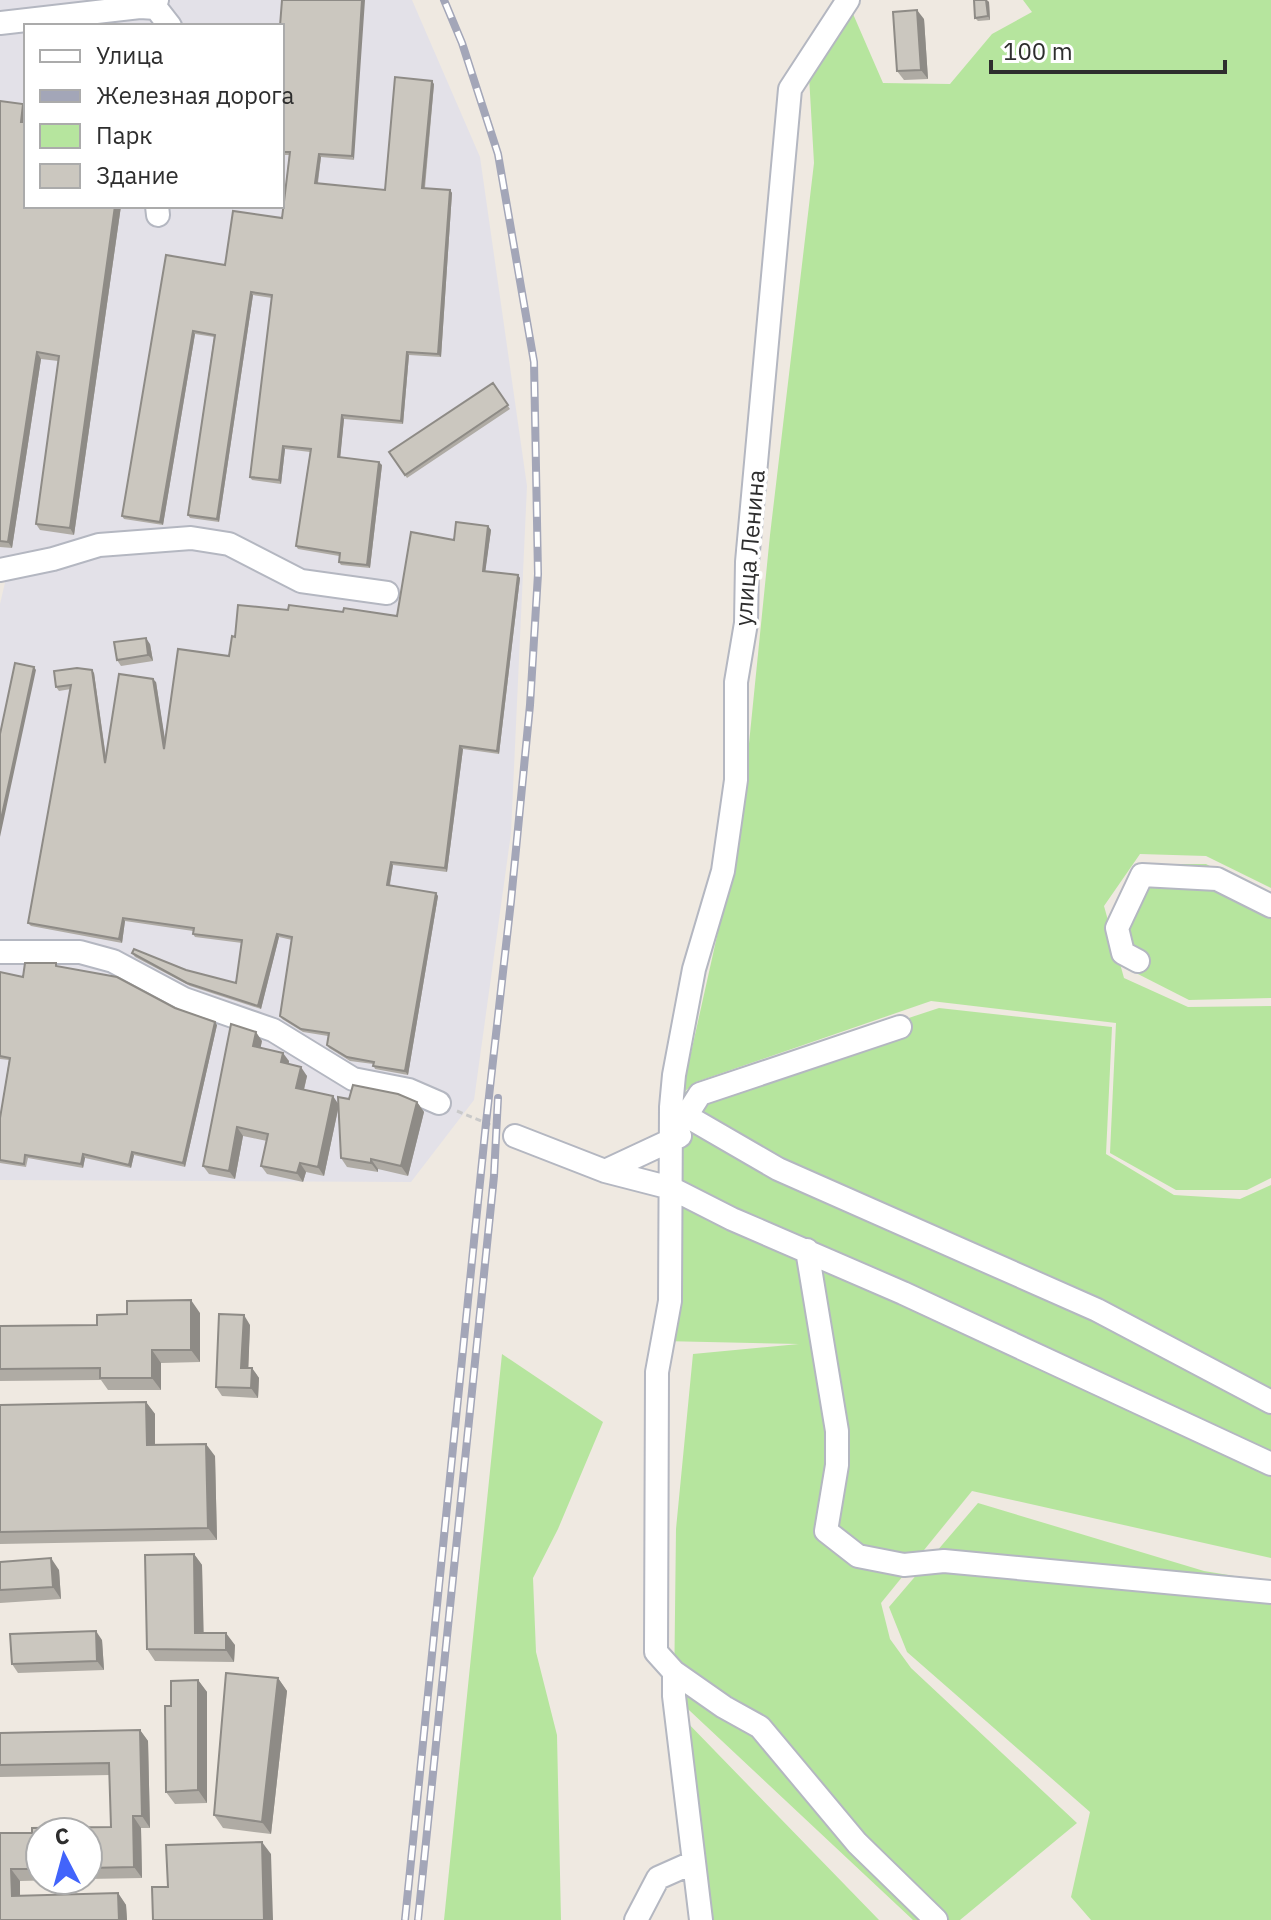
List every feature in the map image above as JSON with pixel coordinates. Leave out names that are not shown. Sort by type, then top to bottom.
[{"type":"street","name":"улица Ленина","points":[[674,1672],[656,1652],[657,1372],[670,1301],[670,1141],[687,1116],[674,1075],[694,969],[723,871],[736,780],[736,682],[746,623],[747,562],[790,89],[848,0]]},
{"type":"street","points":[[0,23],[149,4],[168,24]]},
{"type":"street","points":[[0,570],[99,545],[191,538],[229,544],[301,581],[387,593]]},
{"type":"street","points":[[1138,961],[1123,953],[1117,928],[1142,875],[1217,879],[1271,906]]},
{"type":"street","points":[[0,952],[80,952],[113,961],[184,999],[273,1030],[353,1079],[409,1090],[439,1103]]},
{"type":"street","points":[[605,1171],[670,1141],[700,1094],[900,1027]]},
{"type":"street","points":[[687,1116],[778,1169],[1097,1310],[1271,1402]]},
{"type":"street","points":[[515,1136],[605,1171],[671,1188],[732,1219],[807,1250],[1271,1464]]},
{"type":"street","points":[[807,1250],[837,1431],[837,1465],[826,1531],[858,1556],[904,1565],[944,1561],[1271,1592]]},
{"type":"street","points":[[674,1672],[674,1696],[701,1920]]},
{"type":"street","points":[[674,1672],[724,1707],[760,1727],[857,1843],[936,1920]]},
{"type":"street","points":[[636,1920],[658,1878],[694,1862]]},
{"type":"path","points":[[439,1103],[515,1136]]},
{"type":"shaded area","points":[[0,0],[412,0],[480,157],[527,486],[511,833],[474,1100],[411,1182],[0,1180],[0,604],[8,570],[0,568]]},
{"type":"green space","points":[[1023,0],[1271,0],[1271,888],[1206,856],[1140,854],[1104,906],[1124,978],[1188,1007],[1271,1006],[1271,1178],[1247,1190],[1176,1190],[1110,1153],[1116,1023],[931,1001],[696,1082],[684,1092],[939,1008],[1112,1027],[1106,1154],[1174,1195],[1240,1199],[1271,1185],[1271,1558],[972,1491],[881,1603],[890,1639],[911,1668],[1077,1823],[960,1920],[913,1920],[674,1696],[676,1529],[693,1354],[799,1344],[662,1341],[658,1239],[676,1120],[740,833],[770,535],[814,163],[809,76],[850,7],[883,83],[950,84],[992,34],[1032,12]]},
{"type":"green space","points":[[1141,864],[1206,864],[1271,897],[1271,998],[1189,1000],[1134,972],[1117,907]]},
{"type":"green space","points":[[502,1354],[603,1422],[558,1529],[533,1578],[536,1652],[557,1735],[561,1920],[444,1920]]},
{"type":"green space","points":[[978,1503],[1204,1571],[1271,1582],[1271,1920],[1091,1920],[1071,1897],[1090,1812],[907,1652],[889,1607]]},
{"type":"green space","points":[[682,1717],[879,1920],[694,1920]]},
{"type":"building","points":[[282,0],[362,0],[352,156],[319,154],[315,183],[385,190],[395,77],[432,81],[422,188],[450,190],[438,354],[407,352],[401,421],[342,415],[338,457],[379,462],[367,565],[339,562],[340,553],[296,546],[311,449],[283,446],[279,480],[250,477],[272,295],[251,292],[217,519],[188,515],[215,335],[193,331],[160,522],[122,516],[166,255],[225,265],[233,211],[282,218],[290,152],[284,152],[284,24],[280,24]]},
{"type":"building","points":[[974,0],[986,0],[988,16],[975,18]]},
{"type":"building","points":[[917,10],[921,70],[897,71],[893,12]]},
{"type":"building","points":[[0,101],[23,104],[24,208],[115,208],[70,528],[36,524],[59,356],[37,352],[8,542],[0,541]]},
{"type":"building","points":[[493,383],[508,405],[405,475],[389,452]]},
{"type":"building","points":[[456,522],[488,526],[483,571],[518,575],[497,751],[460,746],[445,868],[391,862],[387,885],[436,893],[405,1071],[373,1066],[374,1062],[347,1057],[327,1045],[329,1033],[301,1029],[280,1016],[292,937],[277,934],[258,1006],[187,983],[132,953],[134,949],[186,970],[236,983],[242,940],[193,934],[194,928],[123,918],[119,939],[28,923],[71,685],[56,687],[54,671],[92,670],[105,763],[119,674],[153,679],[164,749],[178,649],[229,656],[232,636],[235,637],[238,605],[288,610],[289,605],[343,612],[344,608],[397,616],[411,532],[454,540]]},
{"type":"building","points":[[146,638],[148,655],[117,660],[114,642]]},
{"type":"building","points":[[15,663],[34,667],[0,824],[0,734]]},
{"type":"building","points":[[25,963],[56,963],[56,966],[117,977],[175,1008],[215,1022],[183,1163],[132,1152],[129,1165],[83,1154],[81,1164],[25,1155],[24,1164],[0,1160],[0,1118],[10,1058],[0,1056],[0,972],[23,977]]},
{"type":"building","points":[[231,1024],[256,1032],[253,1046],[283,1053],[281,1062],[301,1067],[296,1088],[333,1096],[318,1167],[300,1163],[297,1173],[261,1166],[268,1134],[237,1127],[229,1171],[203,1166]]},
{"type":"building","points":[[353,1085],[398,1094],[417,1102],[401,1166],[371,1159],[371,1163],[341,1158],[338,1097],[349,1099]]},
{"type":"building","points":[[191,1300],[191,1350],[152,1350],[152,1378],[100,1378],[100,1368],[0,1369],[0,1326],[97,1325],[97,1315],[127,1314],[127,1301]]},
{"type":"building","points":[[219,1314],[244,1315],[241,1368],[252,1368],[251,1388],[216,1387]]},
{"type":"building","points":[[146,1402],[147,1445],[206,1444],[208,1528],[0,1532],[0,1405]]},
{"type":"building","points":[[194,1554],[195,1633],[226,1633],[226,1650],[147,1649],[145,1555]]},
{"type":"building","points":[[51,1558],[53,1587],[0,1590],[0,1562]]},
{"type":"building","points":[[96,1631],[97,1661],[12,1664],[10,1634]]},
{"type":"building","points":[[226,1673],[278,1678],[262,1822],[214,1815]]},
{"type":"building","points":[[198,1680],[198,1790],[166,1792],[165,1706],[171,1706],[171,1681]]},
{"type":"building","points":[[140,1730],[142,1816],[133,1816],[134,1867],[104,1868],[104,1827],[111,1827],[109,1763],[0,1765],[0,1733]]},
{"type":"building","points":[[0,1833],[24,1833],[24,1869],[11,1869],[12,1896],[104,1896],[104,1893],[118,1893],[119,1920],[0,1920]]},
{"type":"building","points":[[262,1842],[264,1920],[153,1920],[152,1887],[168,1887],[166,1845]]},
{"type":"railway","points":[[405,1920],[511,901],[530,705],[538,574],[534,362],[498,154],[462,43],[444,0]]},
{"type":"railway","points":[[418,1920],[494,1176],[498,1098]]}]
